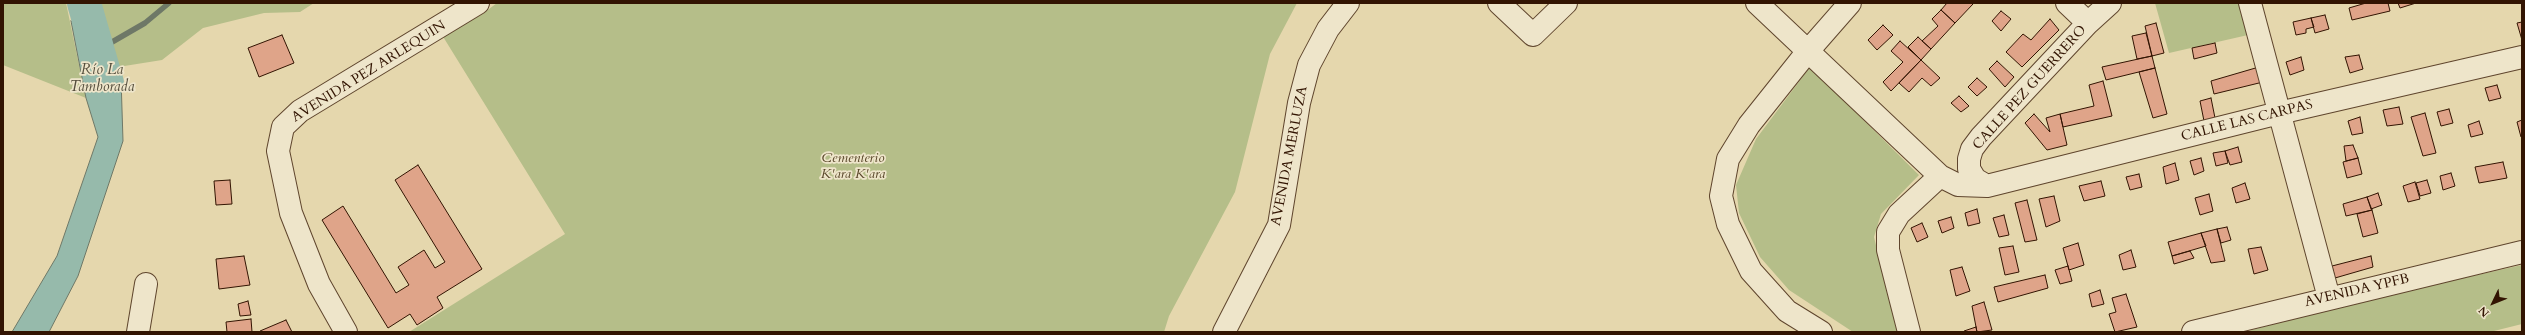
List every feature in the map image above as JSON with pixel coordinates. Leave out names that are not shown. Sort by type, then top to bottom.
[{"type":"street","name":"AVENIDA PEZ ARLEQUIN","points":[[346,332],[319,284],[291,213],[278,151],[283,127],[300,111],[478,3]]},
{"type":"street","name":"AVENIDA MERLUZA","points":[[1224,332],[1279,225],[1299,102],[1309,65],[1328,29],[1348,3]]},
{"type":"street","points":[[1499,3],[1533,35],[1566,3]]},
{"type":"street","name":"CALLE LAS CARPAS","points":[[1757,3],[1940,176],[1958,185],[1981,183],[2522,57]]},
{"type":"street","points":[[1821,332],[1787,311],[1751,272],[1728,224],[1721,196],[1728,159],[1749,126],[1808,51],[1850,3]]},
{"type":"street","points":[[2067,3],[2088,23]]},
{"type":"street","name":"CALLE PEZ GUERRERO","points":[[1981,183],[1969,168],[1972,149],[2088,23],[2110,3]]},
{"type":"street","points":[[2250,3],[2329,298]]},
{"type":"street","points":[[1909,332],[1888,250],[1888,232],[1899,214],[1940,176]]},
{"type":"street","name":"AVENIDA YPFB","points":[[2193,332],[2522,252]]},
{"type":"street","points":[[138,332],[146,284]]},
{"type":"green space","points":[[3,3],[66,3],[86,98],[3,65]]},
{"type":"green space","points":[[99,3],[314,3],[300,12],[264,13],[203,28],[162,60],[118,67]]},
{"type":"green space","name":"Cementerio K'ara K'ara","points":[[497,3],[1297,3],[1270,54],[1235,192],[1169,316],[1164,332],[409,332],[565,234],[442,35],[481,15]]},
{"type":"green space","points":[[2155,3],[2239,3],[2248,35],[2169,53]]},
{"type":"green space","points":[[1810,67],[1919,175],[1881,214],[1874,237],[1897,332],[1853,332],[1789,290],[1760,257],[1739,213],[1736,185],[1756,139]]},
{"type":"green space","points":[[2522,265],[2522,324],[2490,332],[2245,332],[2343,305]]},
{"type":"water","name":"Río La Tamborada","points":[[71,21],[114,53],[121,78],[123,141],[78,276],[49,332],[12,332],[57,256],[98,137],[86,98]]},
{"type":"building","points":[[1947,3],[1973,4],[1955,23],[1941,10]]},
{"type":"building","points":[[2366,3],[2388,3],[2390,11],[2352,20],[2349,8]]},
{"type":"building","points":[[2398,3],[2416,3],[2400,8]]},
{"type":"building","points":[[1941,10],[1955,23],[1931,49],[1922,41],[1938,26],[1932,19]]},
{"type":"building","points":[[2001,11],[2011,19],[2001,31],[1992,21]]},
{"type":"building","points":[[2325,15],[2329,29],[2315,33],[2311,18]]},
{"type":"building","points":[[2311,18],[2314,27],[2306,29],[2306,33],[2296,35],[2293,22]]},
{"type":"building","points":[[2050,19],[2059,30],[2022,67],[2006,52],[2023,34],[2031,40]]},
{"type":"building","points":[[2522,22],[2522,40],[2517,23]]},
{"type":"building","points":[[2156,23],[2164,53],[2152,56],[2145,26]]},
{"type":"building","points":[[1883,25],[1893,35],[1877,50],[1868,40]]},
{"type":"building","points":[[2146,33],[2152,56],[2137,59],[2132,36]]},
{"type":"building","points":[[282,35],[294,63],[259,77],[248,48]]},
{"type":"building","points":[[1918,37],[1931,49],[1921,60],[1908,47]]},
{"type":"building","points":[[1900,41],[1921,60],[1891,91],[1883,82],[1903,62],[1891,51]]},
{"type":"building","points":[[2215,43],[2217,53],[2194,59],[2192,48]]},
{"type":"building","points":[[2359,55],[2363,69],[2350,73],[2345,57]]},
{"type":"building","points":[[2152,56],[2155,68],[2106,80],[2102,67]]},
{"type":"building","points":[[2301,57],[2304,70],[2290,75],[2286,62]]},
{"type":"building","points":[[1921,60],[1940,78],[1931,86],[1922,78],[1909,92],[1899,83]]},
{"type":"building","points":[[1997,61],[2014,77],[2005,87],[1989,69]]},
{"type":"building","points":[[2259,67],[2263,82],[2214,94],[2211,81]]},
{"type":"building","points":[[2155,68],[2167,114],[2153,118],[2139,72]]},
{"type":"building","points":[[1977,78],[1987,87],[1977,96],[1968,87]]},
{"type":"building","points":[[2103,81],[2112,116],[2063,127],[2060,114],[2094,106],[2089,85]]},
{"type":"building","points":[[2497,85],[2501,98],[2489,101],[2485,88]]},
{"type":"building","points":[[1959,96],[1969,106],[1961,112],[1951,103]]},
{"type":"building","points":[[2211,98],[2215,118],[2204,121],[2200,101]]},
{"type":"building","points":[[2399,107],[2403,124],[2387,126],[2383,110]]},
{"type":"building","points":[[2449,109],[2453,123],[2441,126],[2437,112]]},
{"type":"building","points":[[2425,113],[2436,153],[2423,156],[2411,117]]},
{"type":"building","points":[[2034,114],[2050,132],[2046,118],[2060,114],[2067,145],[2047,150],[2025,123]]},
{"type":"building","points":[[2360,117],[2363,133],[2352,135],[2348,121]]},
{"type":"building","points":[[2522,120],[2522,137],[2521,137],[2517,122]]},
{"type":"building","points":[[2479,121],[2483,134],[2471,137],[2468,125]]},
{"type":"building","points":[[2353,145],[2358,158],[2346,161],[2344,146]]},
{"type":"building","points":[[2238,147],[2242,162],[2230,165],[2225,151]]},
{"type":"building","points":[[2225,151],[2228,163],[2216,166],[2213,153]]},
{"type":"building","points":[[2201,158],[2204,171],[2194,175],[2190,161]]},
{"type":"building","points":[[2358,158],[2362,174],[2347,178],[2343,162]]},
{"type":"building","points":[[2503,162],[2507,178],[2479,183],[2475,167]]},
{"type":"building","points":[[2175,163],[2179,180],[2166,184],[2163,167]]},
{"type":"building","points":[[418,165],[482,269],[437,297],[443,308],[417,325],[410,314],[388,328],[322,220],[343,206],[396,293],[409,285],[398,267],[424,250],[435,268],[445,262],[395,180]]},
{"type":"building","points":[[2451,173],[2455,186],[2443,190],[2440,176]]},
{"type":"building","points":[[2139,174],[2142,187],[2130,190],[2126,177]]},
{"type":"building","points":[[230,180],[232,204],[216,205],[214,181]]},
{"type":"building","points":[[2427,180],[2431,193],[2420,196],[2416,183]]},
{"type":"building","points":[[2101,181],[2105,196],[2084,201],[2079,186]]},
{"type":"building","points":[[2415,182],[2420,199],[2408,202],[2403,186]]},
{"type":"building","points":[[2245,183],[2250,199],[2236,203],[2232,188]]},
{"type":"building","points":[[2378,193],[2382,205],[2371,209],[2367,197]]},
{"type":"building","points":[[2209,194],[2213,211],[2200,215],[2195,198]]},
{"type":"building","points":[[2054,196],[2060,221],[2046,227],[2039,199]]},
{"type":"building","points":[[2367,197],[2372,210],[2346,216],[2343,204]]},
{"type":"building","points":[[2027,200],[2037,240],[2025,242],[2015,203]]},
{"type":"building","points":[[1977,209],[1980,223],[1968,226],[1965,213]]},
{"type":"building","points":[[2372,210],[2378,233],[2363,237],[2357,214]]},
{"type":"building","points":[[2004,215],[2009,235],[1999,237],[1993,218]]},
{"type":"building","points":[[1951,217],[1954,228],[1942,233],[1938,221]]},
{"type":"building","points":[[1922,223],[1928,237],[1917,242],[1911,228]]},
{"type":"building","points":[[2227,227],[2231,240],[2221,243],[2217,229]]},
{"type":"building","points":[[2217,229],[2225,261],[2211,263],[2201,233]]},
{"type":"building","points":[[2201,233],[2206,246],[2172,256],[2168,242]]},
{"type":"building","points":[[2078,243],[2084,265],[2069,270],[2063,248]]},
{"type":"building","points":[[2013,246],[2019,272],[2005,275],[1999,248]]},
{"type":"building","points":[[2261,247],[2268,270],[2254,274],[2248,249]]},
{"type":"building","points":[[2131,250],[2136,267],[2123,270],[2119,255]]},
{"type":"building","points":[[2190,251],[2194,258],[2174,264],[2172,256]]},
{"type":"building","points":[[244,256],[250,285],[219,289],[216,259]]},
{"type":"building","points":[[2371,256],[2373,267],[2335,278],[2332,266]]},
{"type":"building","points":[[2068,266],[2072,281],[2060,284],[2055,270]]},
{"type":"building","points":[[1962,267],[1970,291],[1956,296],[1950,270]]},
{"type":"building","points":[[2045,275],[2048,288],[1998,302],[1994,287]]},
{"type":"building","points":[[2100,290],[2104,304],[2092,307],[2089,294]]},
{"type":"building","points":[[2126,294],[2137,327],[2115,332],[2109,314],[2116,312],[2112,298]]},
{"type":"building","points":[[248,301],[251,315],[240,316],[238,304]]},
{"type":"building","points":[[1984,302],[1992,330],[1977,332],[1972,306]]},
{"type":"building","points":[[251,319],[252,332],[227,332],[226,322]]},
{"type":"building","points":[[286,320],[292,332],[260,331]]},
{"type":"building","points":[[1976,327],[1977,332],[1964,332],[1964,331]]},
{"type":"waterway","name":"Río La Tamborada","points":[[84,3],[107,83]]},
{"type":"waterway","points":[[100,49],[145,23],[169,3]]}]
